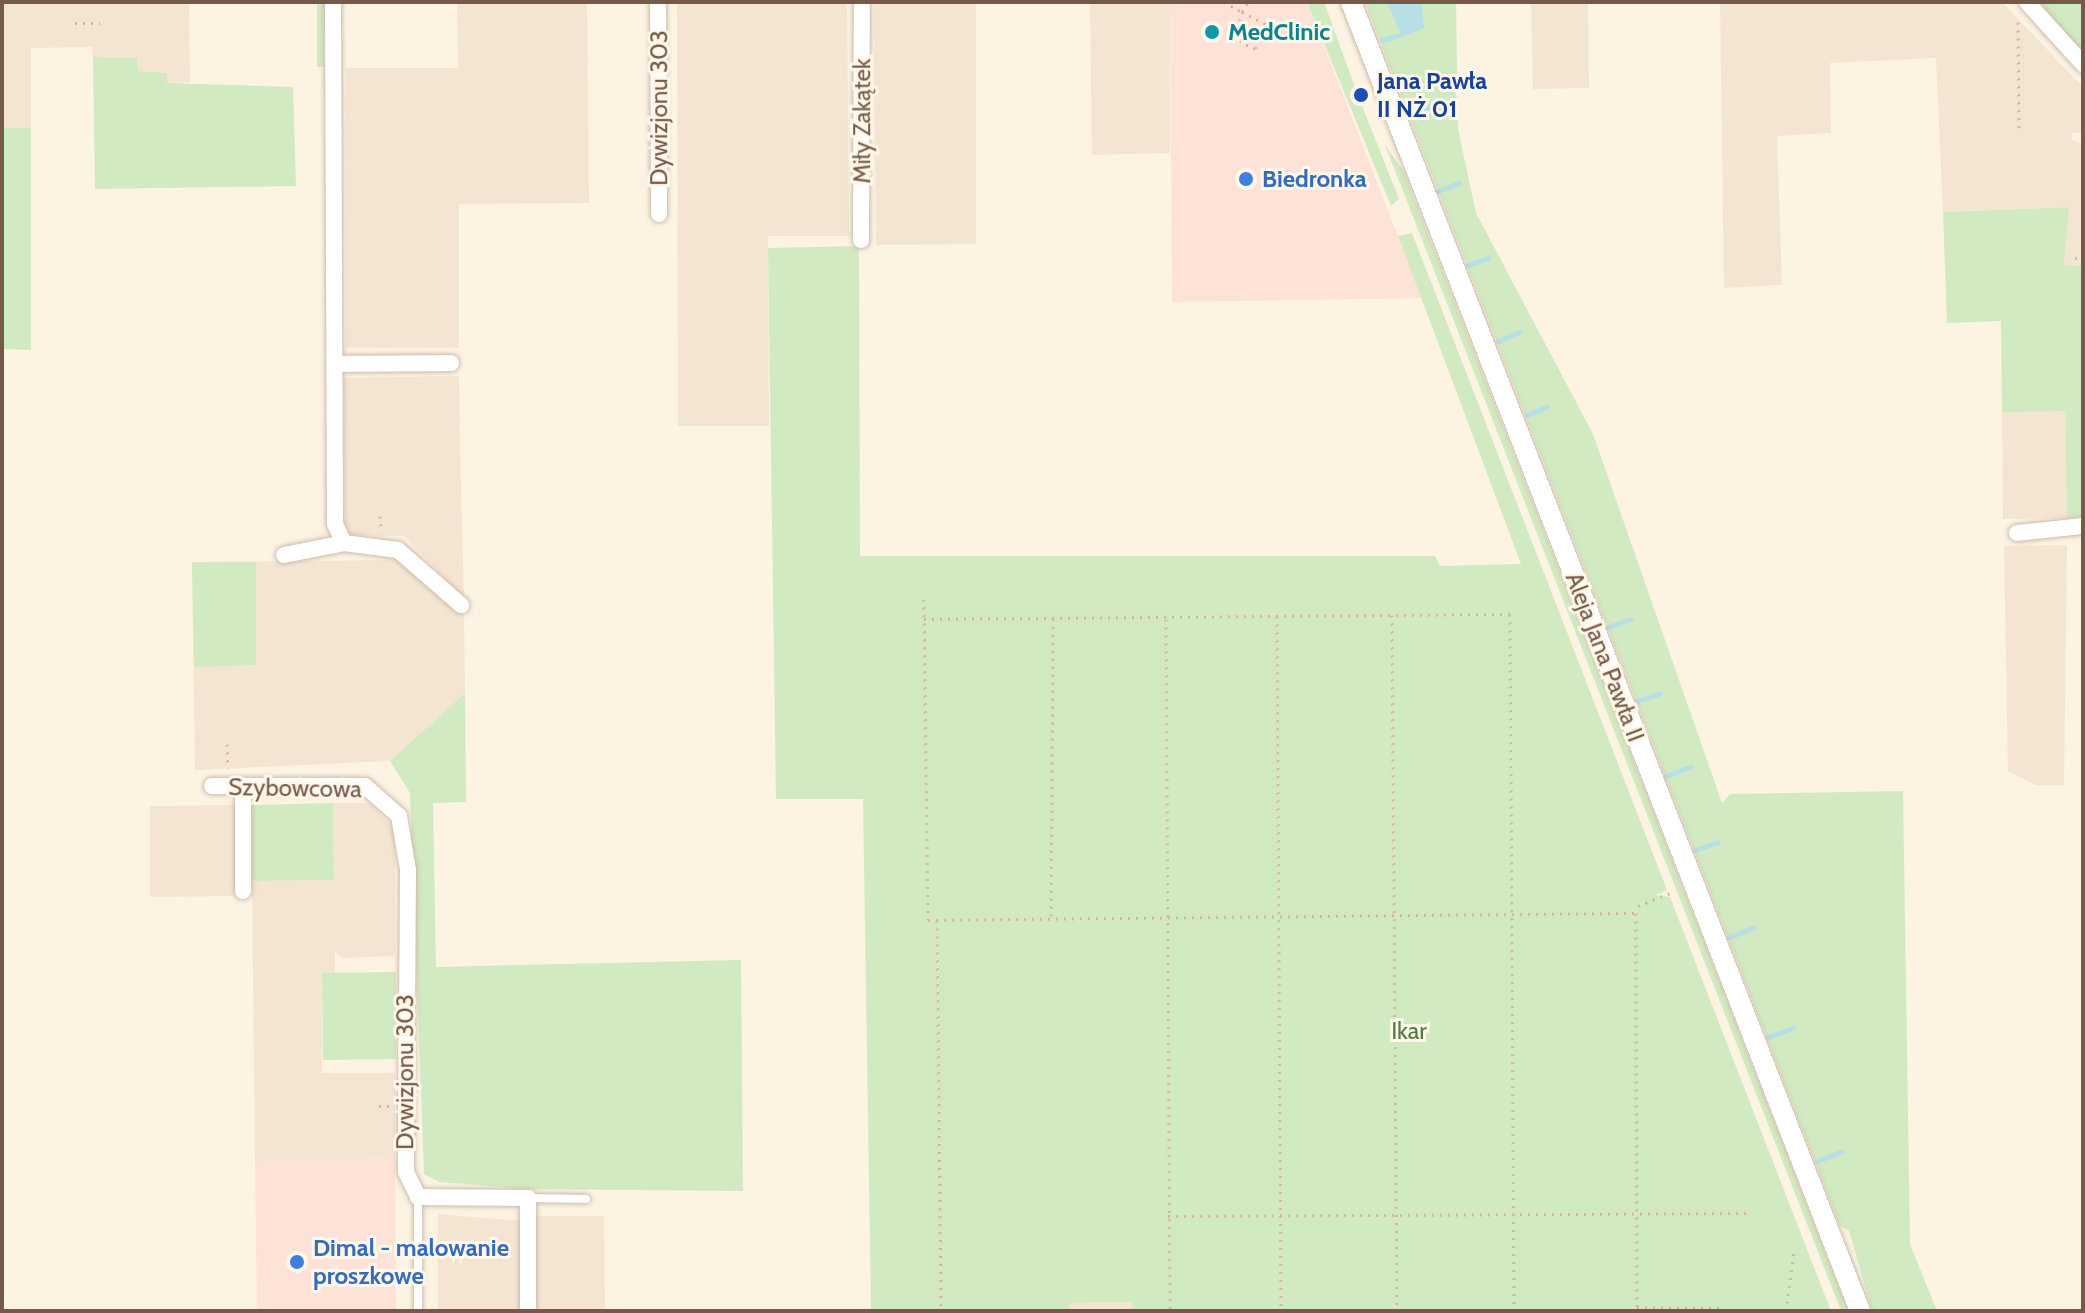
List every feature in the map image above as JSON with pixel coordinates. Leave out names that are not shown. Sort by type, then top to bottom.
[{"type":"street","points":[[333,2],[338,364],[335,524],[344,543]]},
{"type":"street","name":"Dywizjonu 303","points":[[658,2],[659,214]]},
{"type":"street","name":"Miły Zakątek","points":[[861,240],[862,2]]},
{"type":"street","name":"Aleja Jana Pawła II","points":[[1351,2],[1860,1311]]},
{"type":"street","points":[[2027,2],[2083,64]]},
{"type":"street","points":[[338,364],[451,363]]},
{"type":"street","points":[[2017,533],[2083,526]]},
{"type":"street","points":[[284,555],[344,543],[398,550],[461,605]]},
{"type":"street","points":[[228,786],[243,891]]},
{"type":"street","name":"Szybowcowa","points":[[228,786],[365,786],[380,793],[405,830]]},
{"type":"street","name":"Dywizjonu 303","points":[[405,830],[406,1172],[418,1197]]},
{"type":"street","points":[[418,1197],[528,1198],[528,1311]]},
{"type":"lane","name":"Dywizjonu 303","points":[[418,1197],[418,1311]]},
{"type":"lane","points":[[528,1198],[586,1199]]},
{"type":"path","points":[[1224,2],[1242,12],[1267,25],[1255,49],[1241,42],[1242,12],[1248,2]]},
{"type":"path","points":[[2018,22],[2019,130]]},
{"type":"path","points":[[75,23],[100,23]]},
{"type":"path","points":[[2075,258],[2083,259]]},
{"type":"path","points":[[924,599],[928,920],[1051,916],[1636,913],[1637,1307],[1725,1308]]},
{"type":"path","points":[[924,619],[1510,614],[1514,1311]]},
{"type":"path","points":[[1392,615],[1397,1311]]},
{"type":"path","points":[[1051,916],[1053,616]]},
{"type":"path","points":[[1277,616],[1281,1311]]},
{"type":"path","points":[[1166,618],[1163,916],[1170,1311]]},
{"type":"path","points":[[227,744],[228,786]]},
{"type":"path","points":[[1638,906],[1673,892]]},
{"type":"path","points":[[937,920],[941,1311]]},
{"type":"path","points":[[1168,1216],[1750,1213]]},
{"type":"path","points":[[1786,1311],[1794,1251]]},
{"type":"shaded area","points":[[2,2],[189,2],[190,82],[167,83],[167,73],[138,71],[137,58],[93,57],[92,47],[31,48],[31,128],[2,128]]},
{"type":"shaded area","points":[[457,2],[587,2],[589,203],[459,204],[459,348],[346,348],[346,68],[458,68]]},
{"type":"shaded area","points":[[677,2],[847,2],[849,236],[768,236],[769,426],[678,426]]},
{"type":"shaded area","points":[[874,2],[976,2],[976,244],[876,245]]},
{"type":"shaded area","points":[[1090,2],[1170,2],[1170,153],[1092,155]]},
{"type":"shaded area","points":[[1170,2],[1307,2],[1422,298],[1172,302]]},
{"type":"shaded area","points":[[1531,2],[1588,2],[1589,88],[1533,89]]},
{"type":"shaded area","points":[[1720,2],[2002,2],[2083,87],[2083,132],[2072,133],[2072,140],[2083,145],[2083,266],[2064,265],[2068,207],[1943,212],[1936,58],[1830,63],[1831,133],[1777,136],[1782,285],[1724,288]]},
{"type":"shaded area","points":[[459,376],[464,598],[404,536],[345,535],[344,378]]},
{"type":"shaded area","points":[[2065,410],[2067,518],[2003,519],[2002,412]]},
{"type":"shaded area","points":[[2067,545],[2064,785],[2036,785],[2008,771],[2004,546]]},
{"type":"shaded area","points":[[398,560],[464,615],[465,693],[390,761],[195,770],[192,562]]},
{"type":"shaded area","points":[[333,803],[370,803],[395,830],[395,956],[342,958],[335,951],[335,973],[322,974],[322,1073],[395,1073],[395,1159],[255,1162],[252,881],[334,880]]},
{"type":"shaded area","points":[[236,805],[237,896],[150,897],[150,806]]},
{"type":"shaded area","points":[[395,1159],[396,1311],[257,1311],[255,1162]]},
{"type":"shaded area","points":[[438,1214],[522,1221],[521,1311],[438,1311]]},
{"type":"shaded area","points":[[535,1216],[604,1216],[605,1311],[534,1311]]},
{"type":"shaded area","points":[[1133,1302],[1133,1311],[1002,1311],[1002,1304]]},
{"type":"green space","points":[[317,2],[325,2],[324,67],[317,67]]},
{"type":"green space","points":[[1307,2],[1324,2],[1356,90],[1350,93],[1355,105],[1361,103],[1399,199],[1391,206]]},
{"type":"green space","points":[[1365,2],[1456,2],[1458,129],[1476,213],[1593,434],[1722,803],[1730,794],[1903,791],[1910,1244],[1937,1311],[1872,1311],[1849,1231],[1840,1226]]},
{"type":"green space","points":[[2037,2],[2083,2],[2083,53]]},
{"type":"green space","points":[[93,57],[137,58],[138,71],[167,73],[167,83],[293,87],[296,186],[95,189]]},
{"type":"green space","points":[[2,128],[31,128],[31,350],[2,349]]},
{"type":"green space","points":[[1385,145],[1403,170],[1848,1311],[1841,1311]]},
{"type":"green space","points":[[2069,207],[2064,265],[2083,266],[2083,517],[2067,518],[2065,411],[2002,412],[2001,321],[1947,323],[1943,212]]},
{"type":"green space","name":"Ikar","points":[[1412,233],[1667,890],[1656,895],[1670,897],[1831,1311],[1133,1311],[1132,1302],[1069,1303],[1069,1311],[871,1311],[863,799],[776,799],[768,248],[859,246],[860,556],[1435,556],[1440,566],[1521,564],[1398,236]]},
{"type":"green space","points":[[192,562],[256,562],[256,665],[194,667]]},
{"type":"green space","points":[[465,693],[466,802],[433,803],[436,967],[741,960],[743,1191],[528,1189],[439,1182],[424,1174],[410,793],[390,761]]},
{"type":"green space","points":[[333,803],[334,880],[252,881],[251,805]]},
{"type":"green space","points":[[396,972],[396,1059],[323,1060],[322,973]]},
{"type":"water","points":[[1387,2],[1421,2],[1424,28],[1402,37]]},
{"type":"waterway","points":[[1382,40],[1399,35]]},
{"type":"waterway","points":[[1409,115],[1430,106]]},
{"type":"waterway","points":[[1438,191],[1459,183]]},
{"type":"waterway","points":[[1468,265],[1488,258]]},
{"type":"waterway","points":[[1498,341],[1519,332]]},
{"type":"waterway","points":[[1527,415],[1546,407]]},
{"type":"waterway","points":[[1608,627],[1631,619]]},
{"type":"waterway","points":[[1637,701],[1660,693]]},
{"type":"waterway","points":[[1666,776],[1690,767]]},
{"type":"waterway","points":[[1695,850],[1718,842]]},
{"type":"waterway","points":[[1729,937],[1753,928]]},
{"type":"waterway","points":[[1768,1037],[1793,1028]]},
{"type":"waterway","points":[[1817,1161],[1841,1152]]},
{"type":"place","name":"MedClinic","points":[[1212,32]]},
{"type":"place","name":"Jana Pawła II NŻ 01","points":[[1361,95]]},
{"type":"place","name":"Biedronka","points":[[1246,179]]},
{"type":"place","name":"Dimal - malowanie proszkowe","points":[[297,1262]]}]
